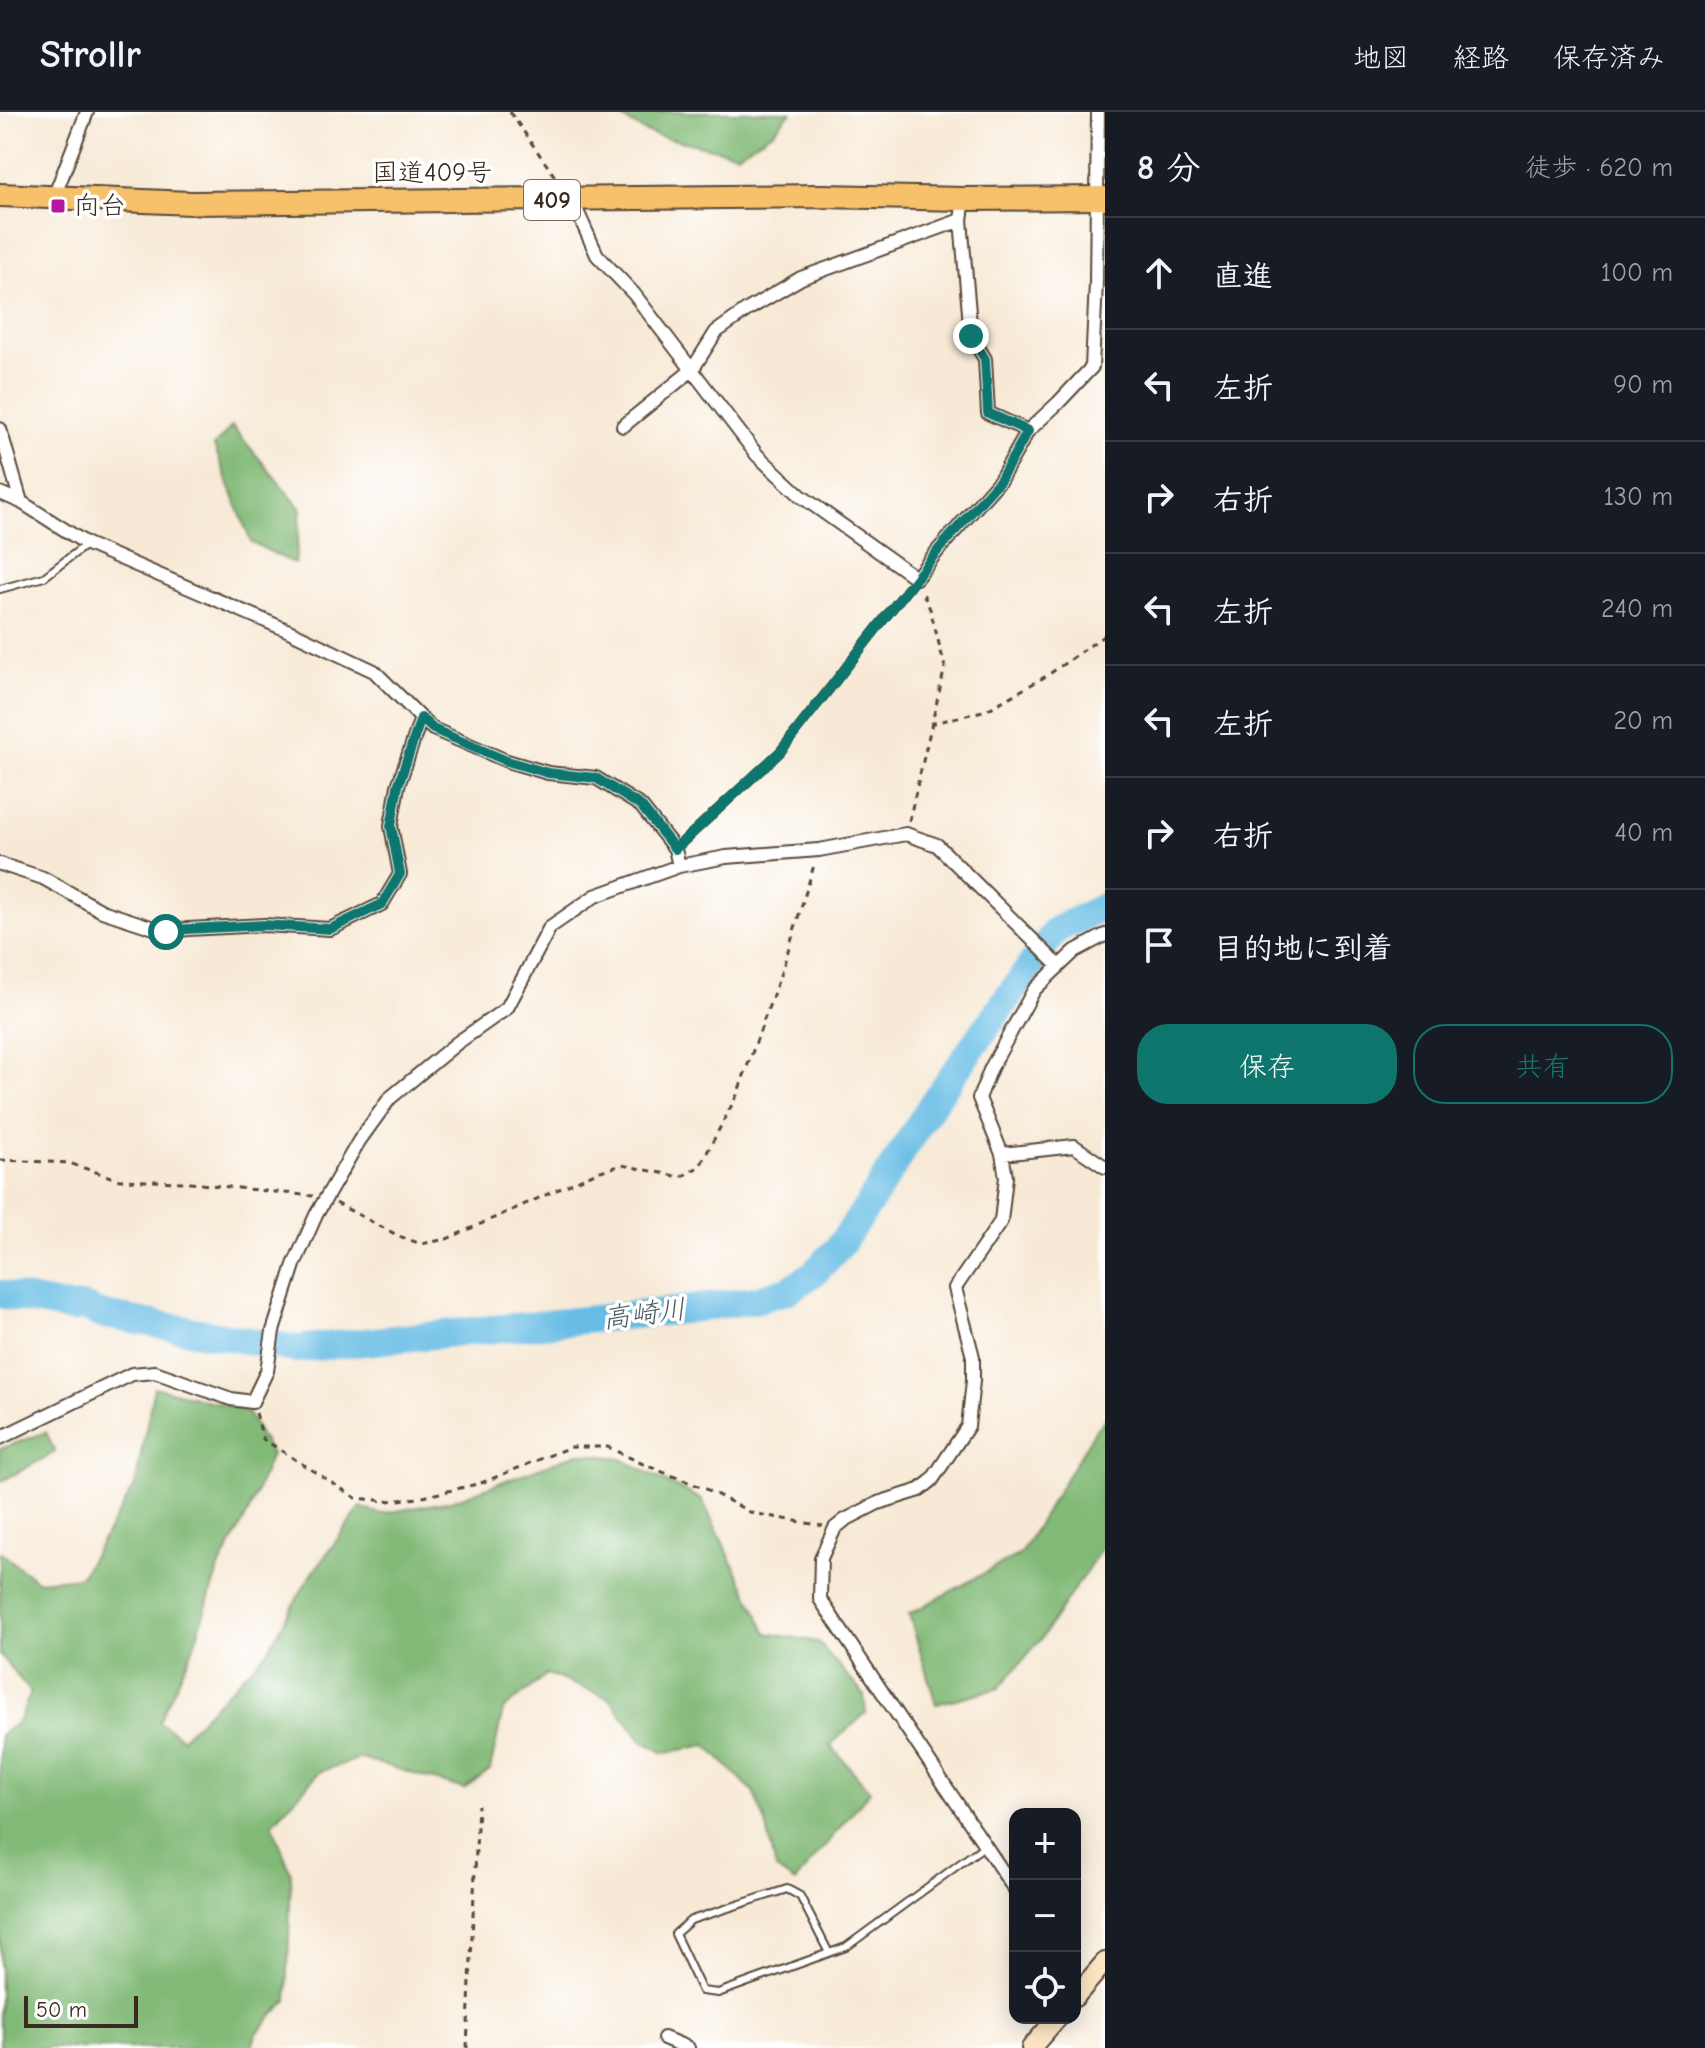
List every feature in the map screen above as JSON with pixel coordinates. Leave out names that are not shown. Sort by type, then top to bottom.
[{"type":"highway","name":"国道409号","points":[[0,195],[191,203],[822,196],[963,210],[1101,197]]},
{"type":"street","points":[[54,197],[87,112]]},
{"type":"street","points":[[572,200],[597,255],[634,294],[757,455],[801,496],[916,578],[1000,480],[1028,431],[1092,367],[1101,197],[1098,112]]},
{"type":"street","points":[[623,426],[692,370],[716,332],[747,310],[801,278],[963,210],[971,336],[985,359],[988,413],[1028,431]]},
{"type":"street","points":[[0,429],[21,502]]},
{"type":"street","points":[[0,493],[21,502],[87,544],[374,671],[433,729],[507,761],[548,773],[596,778],[641,806],[675,849],[679,866]]},
{"type":"street","points":[[0,864],[43,878],[102,911],[166,932],[264,925],[330,929],[382,904],[400,874],[391,826],[398,786],[421,718]]},
{"type":"street","points":[[0,1438],[132,1374],[155,1372],[231,1399],[252,1402],[267,1371],[273,1331],[294,1265],[316,1215],[359,1141],[390,1098],[457,1043],[507,1008],[550,927],[595,896],[679,866],[726,857],[819,850],[906,834],[937,845],[1059,966]]},
{"type":"street","points":[[1009,1881],[820,1599],[821,1558],[835,1528],[845,1520],[878,1503],[920,1490],[932,1480],[968,1426],[973,1357],[955,1288],[1001,1221],[1006,1177],[1002,1154],[979,1098],[991,1068],[1034,990],[1075,951],[1105,935]]},
{"type":"street","points":[[1002,1154],[1074,1146],[1105,1167]]},
{"type":"street","points":[[1081,1990],[1105,1962]]},
{"type":"street","points":[[1031,2048],[1052,2024]]},
{"type":"street","points":[[664,2038],[688,2048]]},
{"type":"lane","points":[[0,589],[44,577],[87,544]]},
{"type":"lane","points":[[675,849],[780,752],[916,578]]},
{"type":"lane","points":[[829,1953],[800,1896],[787,1889],[691,1920],[675,1934],[702,1991],[718,1993],[846,1947],[984,1846]]},
{"type":"path","points":[[510,112],[572,200]]},
{"type":"path","points":[[906,834],[945,667],[930,609],[916,578]]},
{"type":"path","points":[[930,724],[987,710],[1048,675],[1105,635]]},
{"type":"path","points":[[0,1160],[69,1163],[120,1180],[182,1182],[326,1198],[421,1244],[447,1239],[597,1172],[622,1165],[681,1177],[700,1166],[737,1095],[783,967],[819,850]]},
{"type":"path","points":[[252,1402],[263,1439],[356,1498],[387,1501],[419,1498],[481,1483],[570,1447],[608,1447],[706,1489],[752,1513],[835,1528]]},
{"type":"path","points":[[467,2048],[478,1805]]},
{"type":"green space","points":[[612,112],[791,112],[773,132],[737,154],[646,132]]},
{"type":"green space","points":[[232,426],[301,509],[295,564],[251,542],[214,446]]},
{"type":"green space","points":[[154,1387],[246,1410],[271,1454],[249,1511],[218,1570],[193,1649],[159,1722],[182,1738],[267,1652],[307,1581],[361,1507],[380,1514],[451,1501],[578,1453],[619,1458],[702,1500],[767,1633],[818,1642],[864,1695],[866,1713],[830,1745],[870,1791],[795,1882],[776,1869],[766,1823],[753,1791],[706,1745],[664,1753],[642,1741],[609,1698],[547,1674],[503,1710],[490,1770],[464,1789],[361,1758],[319,1772],[272,1824],[291,1873],[287,2000],[257,2033],[251,2048],[0,2048],[0,1735],[19,1721],[31,1692],[0,1656],[0,1552],[37,1581],[80,1577],[135,1486]]},
{"type":"green space","points":[[1105,1419],[1105,1543],[1041,1639],[999,1688],[936,1704],[909,1614],[1020,1554]]},
{"type":"green space","points":[[46,1432],[55,1452],[0,1482],[0,1449]]},
{"type":"waterway","name":"高崎川","points":[[0,1294],[73,1309],[83,1307],[99,1314],[295,1349],[683,1310],[755,1300],[789,1290],[814,1273],[838,1248],[932,1104],[1056,930],[1105,906]]},
{"type":"place","name":"向台","points":[[58,206]]},
{"type":"route","points":[[166,932],[264,925],[330,929],[382,904],[400,874],[391,826],[398,786],[421,718],[433,729],[507,761],[548,773],[596,778],[641,806],[675,849],[780,752],[939,549],[1000,480],[1028,431],[988,413],[985,359],[971,336]]}]
